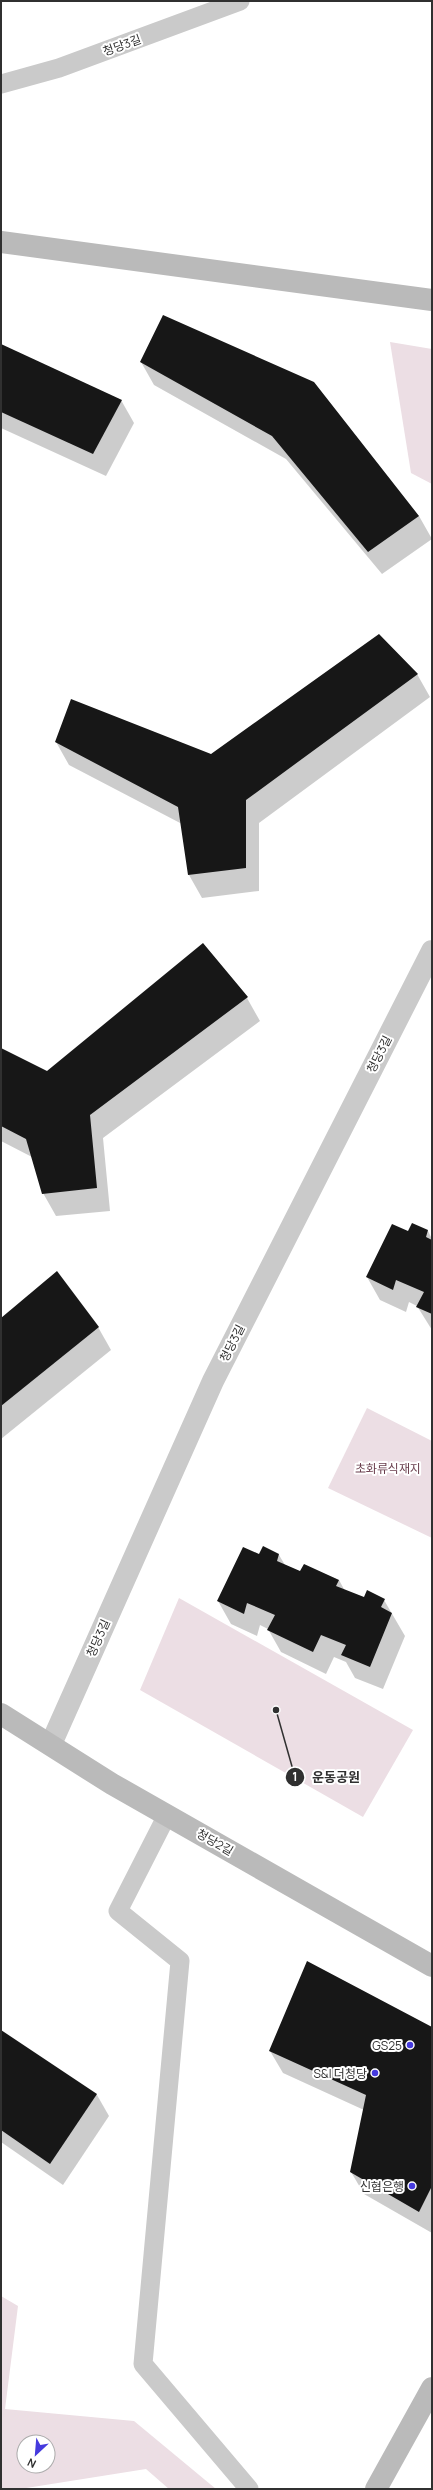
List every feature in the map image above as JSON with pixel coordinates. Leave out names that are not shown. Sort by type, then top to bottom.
[{"type":"street","points":[[1,242],[432,300]]},
{"type":"street","name":"청당3길","points":[[51,1744],[213,1381],[432,951]]},
{"type":"street","name":"청당2길","points":[[1,1714],[51,1744],[112,1784],[432,1966]]},
{"type":"street","points":[[376,2489],[432,2388]]},
{"type":"lane","name":"청당3길","points":[[1,84],[59,68],[240,1]]},
{"type":"lane","points":[[167,1815],[118,1911],[180,1961],[143,2364],[249,2489]]},
{"type":"green space","points":[[390,342],[432,349],[432,484],[411,473]]},
{"type":"green space","name":"초화류식재지","points":[[367,1408],[432,1441],[432,1538],[328,1488]]},
{"type":"green space","points":[[179,1598],[413,1730],[363,1817],[140,1690]]},
{"type":"green space","points":[[1,2296],[18,2306],[5,2409],[134,2421],[216,2489],[169,2489],[146,2469],[20,2489],[1,2489]]},
{"type":"building","points":[[163,315],[314,382],[419,516],[368,552],[272,436],[140,362]]},
{"type":"building","points":[[1,344],[122,400],[93,454],[1,412]]},
{"type":"building","points":[[379,634],[418,674],[246,800],[246,868],[188,875],[178,807],[55,742],[71,699],[211,754]]},
{"type":"building","points":[[203,943],[248,997],[90,1115],[97,1188],[42,1194],[26,1139],[1,1126],[1,1048],[47,1071]]},
{"type":"building","points":[[412,1223],[428,1230],[426,1237],[432,1240],[432,1314],[416,1307],[424,1292],[396,1280],[393,1290],[366,1277],[392,1224],[408,1231]]},
{"type":"building","points":[[57,1271],[99,1327],[1,1406],[1,1318]]},
{"type":"building","points":[[263,1546],[279,1554],[277,1561],[300,1571],[304,1564],[339,1580],[336,1586],[364,1597],[367,1590],[385,1599],[381,1607],[392,1613],[370,1667],[341,1655],[346,1645],[321,1635],[313,1652],[267,1630],[275,1615],[247,1603],[244,1614],[217,1601],[243,1547],[259,1554]]},
{"type":"building","name":"S&I 더청당","points":[[307,1961],[432,2027],[432,2186],[419,2212],[350,2172],[366,2095],[269,2051]]},
{"type":"building","points":[[1,2030],[97,2094],[50,2164],[1,2130]]},
{"type":"place","name":"운동공원","points":[[276,1710]]},
{"type":"place","name":"GS25","points":[[410,2045]]},
{"type":"place","name":"S&I 더청당","points":[[375,2073]]},
{"type":"place","name":"신협은행","points":[[412,2186]]}]
